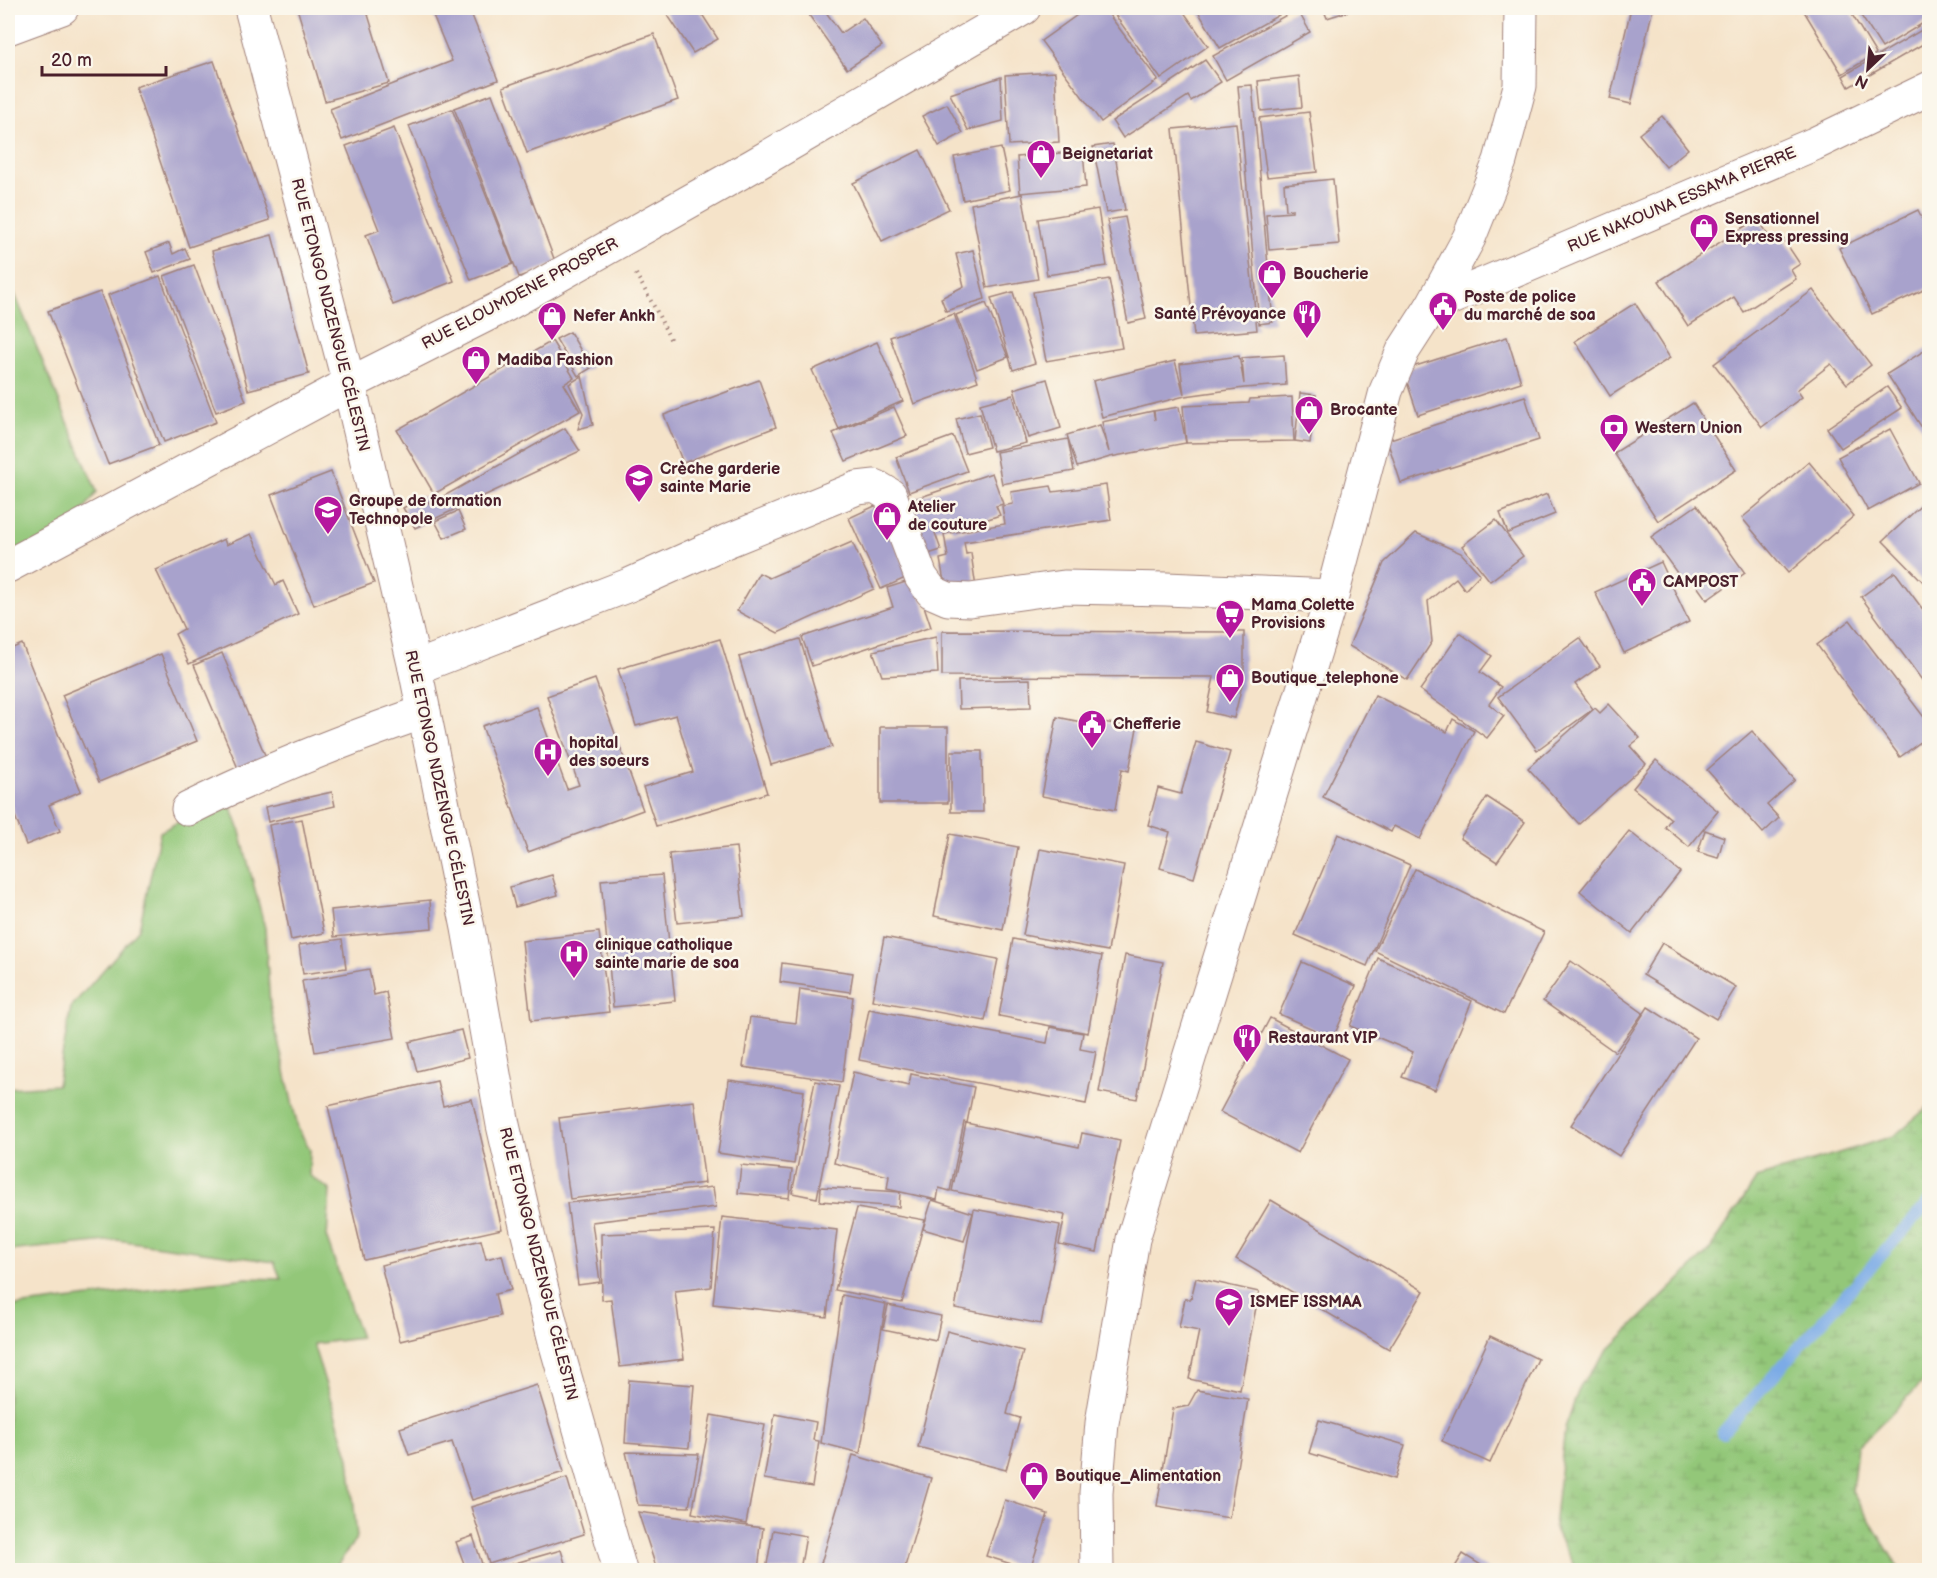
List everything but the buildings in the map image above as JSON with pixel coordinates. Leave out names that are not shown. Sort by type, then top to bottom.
[{"type":"street","points":[[8,28],[62,8]]},
{"type":"street","name":"RUE ETONGO NDZENGUE CÉLESTIN","points":[[251,8],[349,384],[415,668],[468,928],[503,1125],[525,1223],[556,1345],[620,1570]]},
{"type":"street","name":"RUE ELOUMDENE PROSPER","points":[[8,566],[349,384],[506,305],[754,165],[1024,8]]},
{"type":"street","points":[[1097,1570],[1096,1492],[1102,1423],[1133,1239],[1332,596],[1386,391],[1403,351],[1432,306],[1469,238],[1500,161],[1520,86],[1523,8]]},
{"type":"street","name":"RUE NAKOUNA ESSAMA PIERRE","points":[[1432,306],[1814,144],[1929,88]]},
{"type":"street","points":[[415,668],[629,585],[727,541],[856,488],[875,486],[890,495],[921,578],[932,592],[948,599],[970,600],[1064,587],[1332,596]]},
{"type":"street","points":[[188,808],[357,735],[424,712]]},
{"type":"path","points":[[618,242],[671,340]]},
{"type":"green space","points":[[8,278],[97,492],[51,554],[8,574]]},
{"type":"green space","points":[[227,795],[239,828],[265,928],[270,1006],[298,1128],[310,1150],[309,1175],[330,1190],[327,1239],[361,1338],[313,1344],[349,1458],[357,1537],[334,1570],[8,1570],[8,1307],[246,1278],[281,1279],[274,1262],[117,1240],[8,1251],[8,1088],[57,1085],[71,1007],[139,929],[160,832]]},
{"type":"green space","points":[[1929,1106],[1929,1376],[1857,1447],[1852,1492],[1900,1570],[1576,1570],[1554,1527],[1565,1428],[1580,1386],[1608,1350],[1709,1251],[1757,1178],[1894,1136]]},
{"type":"waterway","points":[[1722,1433],[1930,1201]]},
{"type":"place","name":"Beignetariat","points":[[1041,180]]},
{"type":"place","name":"Sensationnel Express pressing","points":[[1704,254]]},
{"type":"place","name":"Boucherie","points":[[1272,300]]},
{"type":"place","name":"Poste de police du marché de soa","points":[[1443,332]]},
{"type":"place","name":"Santé Prévoyance","points":[[1307,340]]},
{"type":"place","name":"Nefer Ankh","points":[[552,342]]},
{"type":"place","name":"Madiba Fashion","points":[[476,386]]},
{"type":"place","name":"Brocante","points":[[1309,436]]},
{"type":"place","name":"Western Union","points":[[1614,454]]},
{"type":"place","name":"Crèche garderie sainte Marie","points":[[639,504]]},
{"type":"place","name":"Groupe de formation Technopole","points":[[328,536]]},
{"type":"place","name":"Atelier de couture","points":[[887,542]]},
{"type":"place","name":"CAMPOST","points":[[1642,608]]},
{"type":"place","name":"Mama Colette Provisions","points":[[1230,640]]},
{"type":"place","name":"Boutique_telephone","points":[[1230,704]]},
{"type":"place","name":"Chefferie","points":[[1092,750]]},
{"type":"place","name":"hopital des soeurs","points":[[548,778]]},
{"type":"place","name":"clinique catholique sainte marie de soa","points":[[574,980]]},
{"type":"place","name":"Restaurant VIP","points":[[1247,1064]]},
{"type":"place","name":"ISMEF ISSMAA","points":[[1229,1328]]},
{"type":"place","name":"Boutique_Alimentation","points":[[1034,1502]]}]
